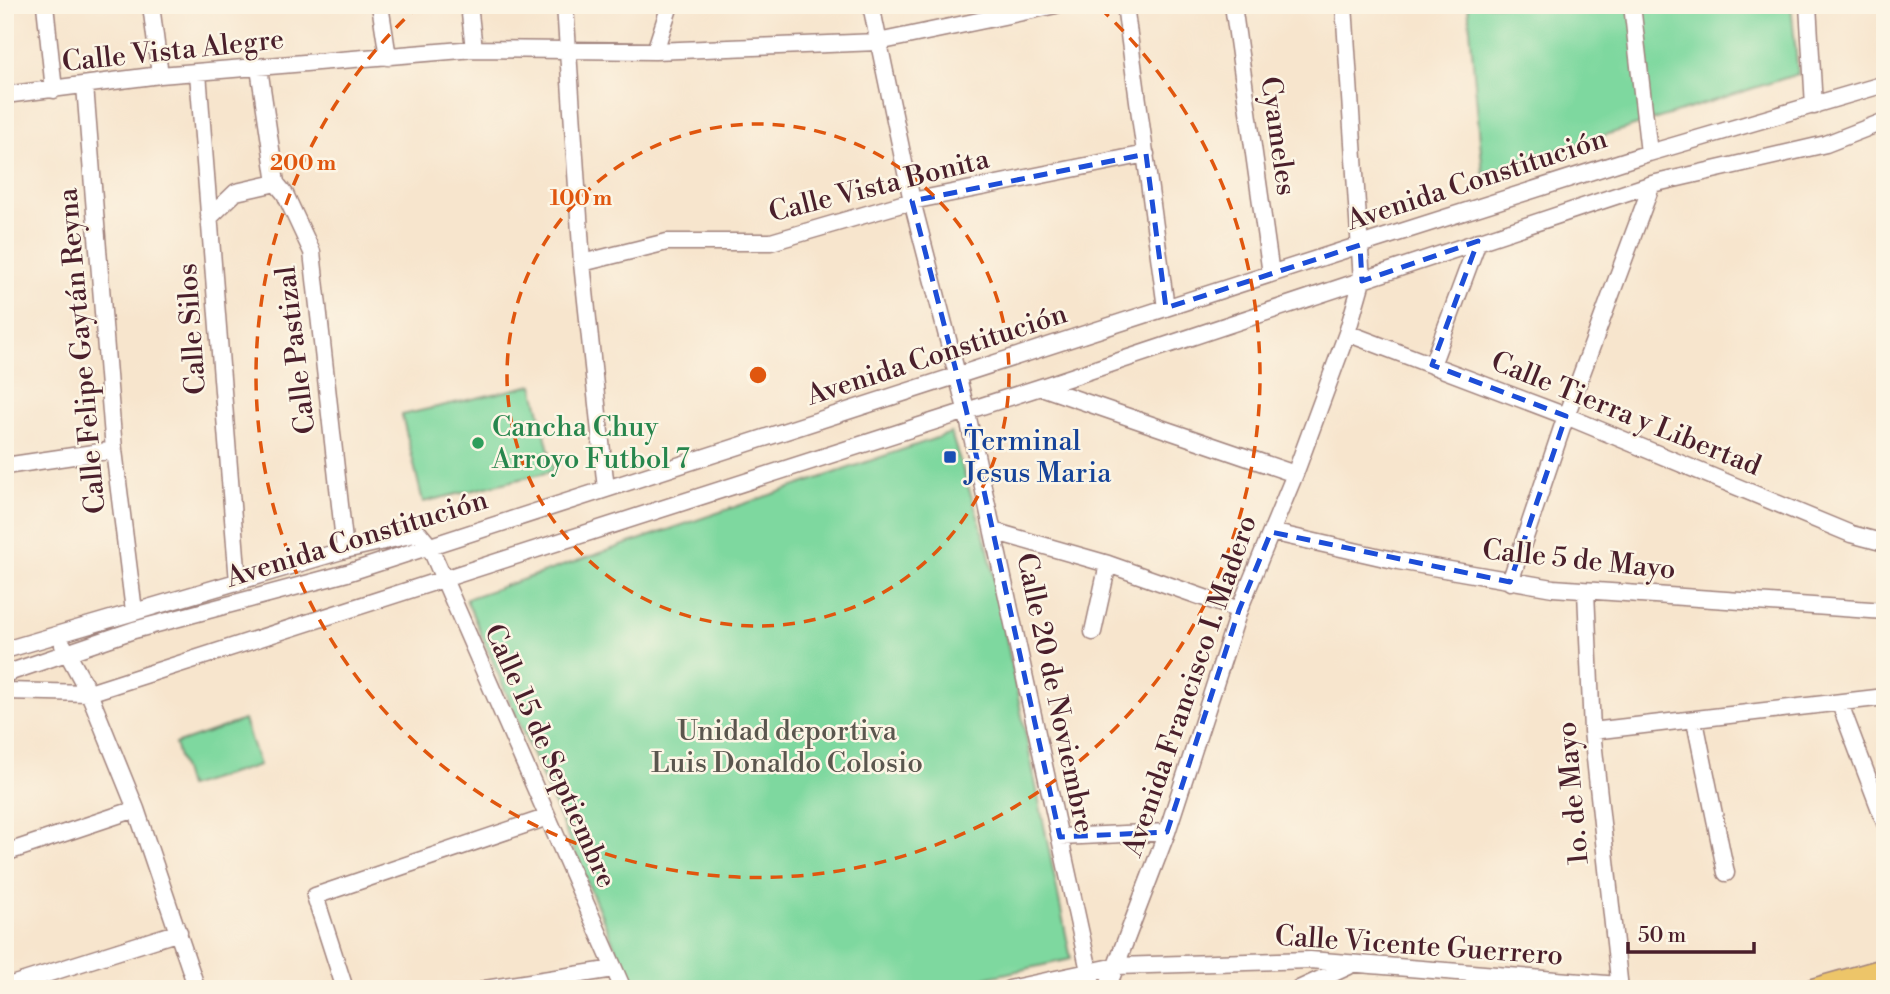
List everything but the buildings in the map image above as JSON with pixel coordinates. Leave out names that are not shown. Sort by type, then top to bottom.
[{"type":"main road","points":[[1814,989],[1885,969]]},
{"type":"street","points":[[45,5],[54,90]]},
{"type":"street","points":[[151,5],[160,75]]},
{"type":"street","points":[[380,5],[388,57]]},
{"type":"street","points":[[469,5],[474,49]]},
{"type":"street","points":[[565,5],[582,263],[606,489]]},
{"type":"street","points":[[655,51],[670,5]]},
{"type":"street","name":"Calle 20 de Noviembre","points":[[871,5],[912,201],[956,376],[967,409],[1091,981]]},
{"type":"street","name":"Calle Vista Alegre","points":[[5,95],[160,75],[474,49],[655,51],[878,42],[1056,5]]},
{"type":"street","points":[[1125,5],[1166,308]]},
{"type":"street","name":"Cyameles","points":[[1233,5],[1271,274]]},
{"type":"street","name":"Avenida Francisco I. Madero","points":[[1107,989],[1167,832],[1239,610],[1295,474],[1347,333],[1362,281],[1344,5]]},
{"type":"street","points":[[1632,5],[1649,153]]},
{"type":"street","points":[[1808,5],[1814,106]]},
{"type":"street","name":"Calle Pastizal","points":[[259,68],[276,183],[285,194],[312,252],[345,550]]},
{"type":"street","name":"Calle Silos","points":[[198,73],[238,582]]},
{"type":"street","name":"Avenida Constitución","points":[[5,674],[67,651],[347,573],[1360,244],[1649,153],[1885,84]]},
{"type":"street","name":"Calle Felipe Gaytán Reyna","points":[[85,86],[114,450],[134,611]]},
{"type":"street","name":"Avenida Constitución","points":[[5,691],[89,693],[1041,387],[1652,184],[1826,144],[1885,121]]},
{"type":"street","name":"Calle Vista Bonita","points":[[582,263],[667,242],[771,242],[912,201],[1146,154]]},
{"type":"street","points":[[209,218],[236,192],[276,183]]},
{"type":"street","points":[[1510,582],[1566,416],[1652,184]]},
{"type":"street","points":[[1432,365],[1478,241]]},
{"type":"street","name":"Calle Tierra y Libertad","points":[[1347,333],[1566,416],[1851,534],[1885,543]]},
{"type":"street","points":[[1041,387],[1295,474]]},
{"type":"street","points":[[5,466],[114,450]]},
{"type":"street","points":[[993,531],[1108,565],[1239,610]]},
{"type":"street","name":"Calle 5 de Mayo","points":[[1271,532],[1510,582],[1586,591],[1885,611]]},
{"type":"street","points":[[5,650],[345,550],[418,533],[429,545]]},
{"type":"street","name":"Calle 15 de Septiembre","points":[[429,545],[623,989]]},
{"type":"street","points":[[1093,632],[1108,565]]},
{"type":"street","name":"1o. de Mayo","points":[[1586,591],[1592,731],[1619,987]]},
{"type":"street","points":[[56,634],[89,693],[136,809],[197,989]]},
{"type":"street","points":[[1592,731],[1885,697]]},
{"type":"street","points":[[1840,704],[1885,823]]},
{"type":"street","points":[[1695,721],[1726,873]]},
{"type":"street","points":[[5,853],[136,809]]},
{"type":"street","points":[[345,989],[315,896],[548,817]]},
{"type":"street","points":[[1060,837],[1167,832]]},
{"type":"street","points":[[5,987],[179,932]]},
{"type":"street","name":"Calle Vicente Guerrero","points":[[1009,989],[1091,981],[1117,966],[1310,960],[1619,987]]},
{"type":"street","points":[[1299,989],[1351,965]]},
{"type":"street","points":[[485,989],[614,969]]},
{"type":"highlighted area","points":[[1146,154],[1166,308],[1360,245],[1362,281],[1478,241],[1432,365],[1566,416],[1510,582],[1271,532],[1239,610],[1167,832],[1060,837],[966,409],[912,201]]},
{"type":"green space","points":[[1468,5],[1791,5],[1798,74],[1483,174]]},
{"type":"green space","name":"Cancha Chuy Arroyo Futbol 7","points":[[533,385],[554,471],[423,502],[402,415]]},
{"type":"green space","name":"Unidad deportiva Luis Donaldo Colosio","points":[[951,433],[988,548],[1071,959],[935,989],[633,989],[466,599]]},
{"type":"green space","points":[[244,720],[259,765],[188,787],[175,744]]},
{"type":"place","name":"Cancha Chuy Arroyo Futbol 7","points":[[478,443]]},
{"type":"place","name":"Terminal Jesus Maria","points":[[950,457]]}]
